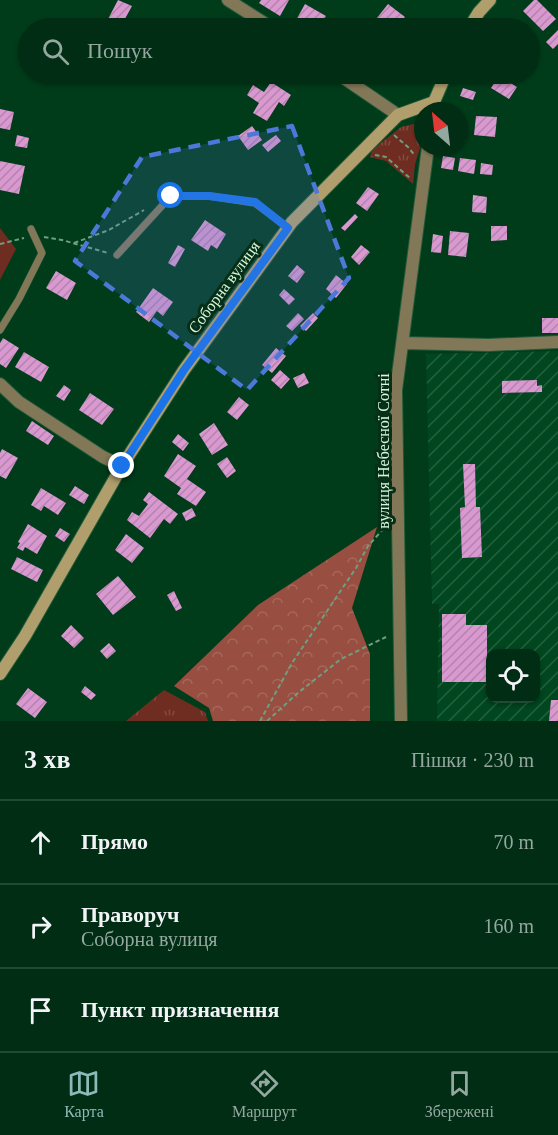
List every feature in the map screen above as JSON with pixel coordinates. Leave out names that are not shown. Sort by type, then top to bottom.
[{"type":"main road","points":[[475,18],[490,0]]},
{"type":"main road","name":"Соборна вулиця","points":[[436,102],[442,84]]},
{"type":"main road","name":"Соборна вулиця","points":[[0,674],[25,636],[122,466],[184,370],[288,228],[398,115],[414,111]]},
{"type":"street","points":[[228,0],[256,18]]},
{"type":"street","points":[[353,84],[398,115]]},
{"type":"street","name":"вулиця Небесної Сотні","points":[[401,721],[396,390],[427,156]]},
{"type":"street","points":[[403,343],[489,345],[558,342]]},
{"type":"street","points":[[0,384],[20,402],[103,457],[122,466]]},
{"type":"lane","points":[[117,255],[171,196],[209,196],[255,202],[288,228]]},
{"type":"lane","points":[[0,330],[42,254],[32,232]]},
{"type":"path","points":[[385,129],[398,137],[418,160]]},
{"type":"path","points":[[360,153],[386,156],[415,183]]},
{"type":"path","points":[[74,243],[109,230],[150,207]]},
{"type":"path","points":[[0,244],[32,232],[117,255]]},
{"type":"path","points":[[260,721],[292,663],[356,568],[368,546],[398,511]]},
{"type":"path","points":[[267,721],[341,659],[387,637],[400,634]]},
{"type":"highlighted area","points":[[292,126],[349,278],[247,390],[75,261],[142,157]]},
{"type":"shaded area","points":[[558,351],[558,721],[437,721],[439,604],[432,604],[426,354]]},
{"type":"green space","points":[[414,124],[414,156],[417,156],[413,184],[386,161],[370,157],[372,150],[401,127]]},
{"type":"green space","points":[[0,228],[16,249],[0,280]]},
{"type":"green space","points":[[377,527],[352,608],[370,654],[370,721],[213,721],[209,708],[174,686],[258,605]]},
{"type":"green space","points":[[164,690],[205,712],[208,721],[126,721]]},
{"type":"building","points":[[118,0],[132,6],[125,18],[109,18]]},
{"type":"building","points":[[261,0],[289,0],[280,16],[259,3]]},
{"type":"building","points":[[534,0],[537,0],[556,19],[543,31],[540,28],[540,18],[530,18],[523,11]]},
{"type":"building","points":[[305,4],[326,16],[325,18],[297,18]]},
{"type":"building","points":[[388,4],[405,17],[404,18],[377,18]]},
{"type":"building","points":[[558,30],[558,44],[553,49],[546,42]]},
{"type":"building","points":[[270,84],[274,84],[291,95],[284,106],[279,102],[267,121],[253,113],[259,103],[247,95],[253,85],[264,92]]},
{"type":"building","points":[[494,84],[512,84],[517,87],[509,99],[491,88]]},
{"type":"building","points":[[463,88],[476,92],[473,100],[460,96]]},
{"type":"building","points":[[0,109],[14,112],[10,130],[0,128]]},
{"type":"building","points":[[476,116],[497,117],[495,137],[474,135]]},
{"type":"building","points":[[252,126],[262,140],[248,150],[238,136]]},
{"type":"building","points":[[17,135],[29,138],[27,148],[15,146]]},
{"type":"building","points":[[276,135],[281,141],[268,152],[262,145]]},
{"type":"building","points":[[443,156],[455,158],[453,170],[441,168]]},
{"type":"building","points":[[460,158],[476,160],[474,174],[458,171]]},
{"type":"building","points":[[0,161],[25,166],[19,194],[0,190]]},
{"type":"building","points":[[481,163],[493,165],[492,175],[480,174]]},
{"type":"building","points":[[368,187],[379,194],[367,211],[356,203]]},
{"type":"building","points":[[473,195],[487,197],[486,213],[472,212]]},
{"type":"building","points":[[355,214],[358,217],[345,231],[341,228]]},
{"type":"building","points":[[205,220],[226,234],[217,249],[211,245],[208,251],[191,240]]},
{"type":"building","points":[[491,226],[507,226],[507,240],[491,241]]},
{"type":"building","points":[[450,231],[469,233],[466,257],[448,255]]},
{"type":"building","points":[[433,234],[443,236],[441,253],[431,252]]},
{"type":"building","points":[[178,245],[185,249],[175,267],[168,263]]},
{"type":"building","points":[[361,245],[370,252],[359,265],[351,257]]},
{"type":"building","points":[[297,265],[305,272],[297,283],[288,276]]},
{"type":"building","points":[[56,271],[76,283],[67,300],[46,288]]},
{"type":"building","points":[[336,275],[347,284],[336,298],[326,289]]},
{"type":"building","points":[[153,288],[173,302],[163,316],[157,311],[149,322],[136,312]]},
{"type":"building","points":[[284,289],[295,299],[289,305],[279,295]]},
{"type":"building","points":[[298,313],[304,319],[292,331],[286,326]]},
{"type":"building","points":[[313,313],[318,318],[306,331],[300,326]]},
{"type":"building","points":[[542,318],[558,318],[558,333],[542,333]]},
{"type":"building","points":[[3,338],[19,348],[6,368],[0,364],[0,343]]},
{"type":"building","points":[[276,348],[286,356],[272,373],[262,365]]},
{"type":"building","points":[[24,352],[49,367],[41,382],[15,367]]},
{"type":"building","points":[[280,370],[290,379],[281,389],[271,380]]},
{"type":"building","points":[[304,373],[309,383],[298,388],[293,378]]},
{"type":"building","points":[[537,380],[537,386],[542,385],[542,392],[502,393],[502,381]]},
{"type":"building","points":[[64,385],[71,390],[64,401],[56,396]]},
{"type":"building","points":[[90,393],[114,409],[102,425],[79,410]]},
{"type":"building","points":[[239,397],[249,405],[237,420],[227,412]]},
{"type":"building","points":[[32,421],[54,436],[48,445],[26,431]]},
{"type":"building","points":[[214,423],[228,445],[212,455],[199,434]]},
{"type":"building","points":[[178,434],[189,443],[183,451],[172,442]]},
{"type":"building","points":[[2,449],[18,458],[6,479],[0,476]]},
{"type":"building","points":[[178,454],[196,466],[187,479],[206,492],[196,506],[177,494],[181,488],[164,476]]},
{"type":"building","points":[[227,457],[236,471],[227,478],[217,464]]},
{"type":"building","points":[[463,464],[475,464],[476,507],[480,507],[482,557],[462,558],[460,508],[465,507]]},
{"type":"building","points":[[75,486],[89,495],[84,504],[69,495]]},
{"type":"building","points":[[41,488],[66,503],[58,515],[44,506],[41,511],[31,505]]},
{"type":"building","points":[[149,492],[178,514],[170,524],[164,519],[150,538],[127,520],[132,512],[139,516],[148,504],[143,500]]},
{"type":"building","points":[[192,508],[196,516],[186,521],[182,513]]},
{"type":"building","points":[[28,524],[47,536],[37,554],[25,547],[23,551],[17,548]]},
{"type":"building","points":[[60,528],[70,534],[64,542],[55,536]]},
{"type":"building","points":[[126,534],[144,548],[132,563],[115,550]]},
{"type":"building","points":[[17,557],[43,570],[37,582],[11,569]]},
{"type":"building","points":[[118,576],[136,597],[113,615],[96,594]]},
{"type":"building","points":[[174,591],[182,608],[176,611],[167,595]]},
{"type":"building","points":[[442,614],[466,614],[466,625],[487,625],[486,682],[442,682]]},
{"type":"building","points":[[71,625],[84,638],[74,648],[61,636]]},
{"type":"building","points":[[109,643],[116,651],[107,659],[100,651]]},
{"type":"building","points":[[85,686],[96,695],[91,700],[81,692]]},
{"type":"building","points":[[28,688],[47,702],[35,718],[16,704]]},
{"type":"building","points":[[551,700],[558,700],[558,721],[549,721]]},
{"type":"route","points":[[122,466],[184,370],[288,228],[255,202],[209,196],[171,196]]}]
